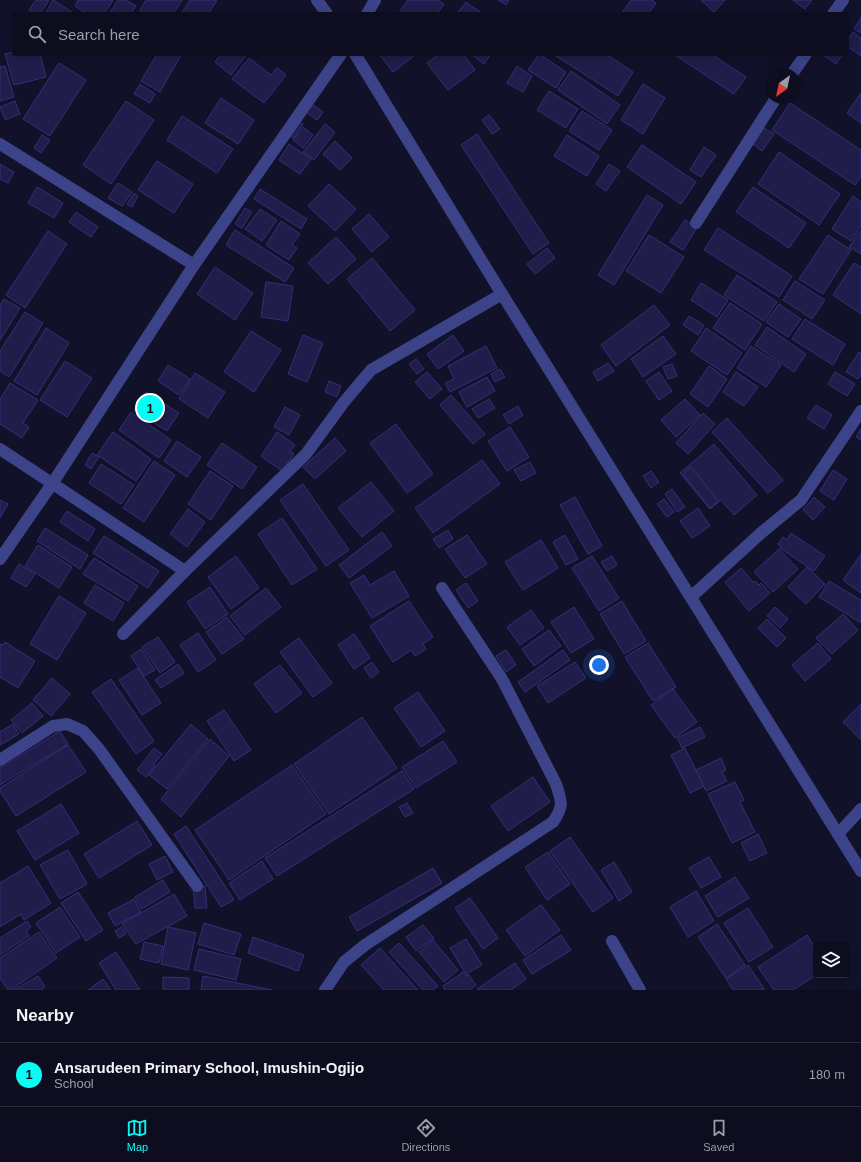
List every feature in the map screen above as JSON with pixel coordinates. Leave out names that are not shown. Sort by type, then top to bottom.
[{"type":"street","points":[[317,0],[326,12]]},
{"type":"street","points":[[368,12],[375,0]]},
{"type":"street","points":[[834,12],[842,0]]},
{"type":"street","points":[[0,559],[52,484],[194,265],[340,56]]},
{"type":"street","points":[[356,56],[502,294],[861,871]]},
{"type":"street","points":[[796,68],[805,56]]},
{"type":"street","points":[[696,223],[772,104]]},
{"type":"street","points":[[0,144],[194,265]]},
{"type":"street","points":[[123,634],[185,571],[306,454],[344,402],[371,370],[502,294]]},
{"type":"street","points":[[691,597],[761,533],[801,500],[861,411]]},
{"type":"street","points":[[0,449],[185,571]]},
{"type":"street","points":[[325,990],[344,962],[365,945],[553,822],[560,812],[562,801],[556,784],[502,679],[442,588]]},
{"type":"street","points":[[0,760],[53,726],[67,724],[83,731],[99,749],[197,886]]},
{"type":"street","points":[[838,834],[861,809]]},
{"type":"street","points":[[612,941],[640,990]]},
{"type":"building","points":[[36,0],[49,0],[41,12],[32,12],[29,10]]},
{"type":"building","points":[[53,0],[72,12],[46,12]]},
{"type":"building","points":[[78,0],[113,0],[105,12],[84,12],[75,6]]},
{"type":"building","points":[[118,0],[126,0],[136,6],[132,12],[110,12]]},
{"type":"building","points":[[146,0],[182,0],[174,12],[139,12]]},
{"type":"building","points":[[190,0],[217,0],[209,12],[182,12]]},
{"type":"building","points":[[408,0],[438,0],[444,4],[438,12],[399,12]]},
{"type":"building","points":[[498,0],[509,0],[506,5]]},
{"type":"building","points":[[631,0],[652,0],[656,3],[649,12],[622,12]]},
{"type":"building","points":[[701,0],[725,0],[714,12]]},
{"type":"building","points":[[793,0],[812,0],[805,9]]},
{"type":"building","points":[[466,2],[480,12],[458,12]]},
{"type":"building","points":[[861,17],[861,33],[854,29]]},
{"type":"building","points":[[853,32],[861,38],[861,56],[849,47],[849,38]]},
{"type":"building","points":[[12,52],[12,56],[41,56],[46,77],[14,85],[5,54]]},
{"type":"building","points":[[156,56],[180,56],[160,92],[141,81]]},
{"type":"building","points":[[220,56],[245,56],[231,75],[215,62]]},
{"type":"building","points":[[381,56],[414,56],[393,72]]},
{"type":"building","points":[[436,56],[464,56],[475,70],[448,90],[427,63]]},
{"type":"building","points":[[474,56],[490,56],[484,64]]},
{"type":"building","points":[[538,56],[542,56],[566,72],[556,88],[528,70]]},
{"type":"building","points":[[556,56],[609,56],[633,72],[618,96]]},
{"type":"building","points":[[677,56],[714,56],[746,77],[734,94]]},
{"type":"building","points":[[825,56],[842,56],[836,64]]},
{"type":"building","points":[[249,58],[271,75],[277,68],[286,75],[264,103],[232,79]]},
{"type":"building","points":[[59,63],[86,80],[50,136],[23,119]]},
{"type":"building","points":[[5,66],[14,97],[0,101],[0,67]]},
{"type":"building","points":[[517,66],[532,76],[523,92],[507,83]]},
{"type":"building","points":[[571,71],[620,105],[607,124],[558,90]]},
{"type":"building","points":[[140,84],[155,94],[150,103],[134,94]]},
{"type":"building","points":[[643,84],[665,98],[643,134],[621,120]]},
{"type":"building","points":[[549,91],[578,109],[566,128],[537,110]]},
{"type":"building","points":[[861,93],[861,123],[847,113]]},
{"type":"building","points":[[221,98],[254,120],[238,144],[205,123]]},
{"type":"building","points":[[15,101],[20,114],[5,120],[0,107]]},
{"type":"building","points":[[126,101],[154,120],[111,184],[83,165]]},
{"type":"building","points":[[312,104],[323,112],[317,120],[306,112]]},
{"type":"building","points":[[789,104],[792,104],[861,150],[861,177],[855,185],[772,130]]},
{"type":"building","points":[[582,111],[612,130],[599,150],[569,131]]},
{"type":"building","points":[[489,115],[500,129],[492,134],[482,120]]},
{"type":"building","points":[[182,116],[233,149],[217,173],[167,140]]},
{"type":"building","points":[[295,119],[303,124],[293,138],[286,133]]},
{"type":"building","points":[[325,124],[335,132],[314,160],[303,152]]},
{"type":"building","points":[[303,127],[313,135],[303,148],[293,140]]},
{"type":"building","points":[[764,128],[774,134],[762,151],[753,144]]},
{"type":"building","points":[[477,134],[549,243],[533,254],[461,145]]},
{"type":"building","points":[[42,135],[50,140],[41,153],[34,148]]},
{"type":"building","points":[[567,135],[599,156],[587,176],[554,156]]},
{"type":"building","points":[[335,141],[352,158],[340,170],[323,154]]},
{"type":"building","points":[[289,144],[311,159],[300,174],[279,160]]},
{"type":"building","points":[[642,145],[696,182],[681,204],[627,167]]},
{"type":"building","points":[[704,147],[716,155],[701,177],[690,170]]},
{"type":"building","points":[[779,152],[840,194],[819,225],[758,184]]},
{"type":"building","points":[[157,161],[193,184],[174,213],[138,190]]},
{"type":"building","points":[[0,164],[14,172],[8,183],[0,179]]},
{"type":"building","points":[[609,164],[620,171],[606,191],[596,184]]},
{"type":"building","points":[[118,183],[132,192],[122,206],[108,198]]},
{"type":"building","points":[[329,184],[356,209],[335,231],[308,206]]},
{"type":"building","points":[[37,187],[63,203],[54,218],[28,203]]},
{"type":"building","points":[[753,187],[806,223],[789,248],[736,212]]},
{"type":"building","points":[[260,189],[307,219],[301,229],[254,199]]},
{"type":"building","points":[[134,193],[138,196],[132,207],[127,204]]},
{"type":"building","points":[[647,195],[663,205],[614,285],[598,275]]},
{"type":"building","points":[[853,196],[861,202],[861,226],[851,241],[832,229]]},
{"type":"building","points":[[245,208],[252,212],[242,228],[235,224]]},
{"type":"building","points":[[260,209],[277,220],[262,241],[245,229]]},
{"type":"building","points":[[76,212],[98,227],[91,237],[69,222]]},
{"type":"building","points":[[369,214],[389,237],[372,252],[352,229]]},
{"type":"building","points":[[685,220],[697,228],[683,250],[670,242]]},
{"type":"building","points":[[281,221],[300,234],[292,245],[297,248],[289,260],[266,245]]},
{"type":"building","points":[[718,228],[792,276],[779,297],[704,250]]},
{"type":"building","points":[[235,230],[294,268],[285,282],[226,245]]},
{"type":"building","points":[[861,230],[861,254],[849,247]]},
{"type":"building","points":[[48,231],[67,244],[25,308],[6,295]]},
{"type":"building","points":[[649,235],[684,257],[661,293],[626,271]]},
{"type":"building","points":[[828,235],[851,250],[823,294],[799,279]]},
{"type":"building","points":[[336,237],[356,259],[328,284],[308,263]]},
{"type":"building","points":[[547,248],[555,258],[535,274],[527,264]]},
{"type":"building","points":[[372,258],[415,310],[390,331],[347,279]]},
{"type":"building","points":[[854,263],[861,267],[861,314],[833,295]]},
{"type":"building","points":[[215,267],[253,293],[235,320],[197,294]]},
{"type":"building","points":[[737,275],[777,302],[764,321],[724,295]]},
{"type":"building","points":[[795,281],[825,300],[812,319],[783,300]]},
{"type":"building","points":[[266,282],[293,286],[288,321],[261,317]]},
{"type":"building","points":[[701,283],[728,300],[717,317],[691,300]]},
{"type":"building","points":[[4,299],[20,308],[0,340],[0,305]]},
{"type":"building","points":[[730,303],[762,324],[745,350],[713,328]]},
{"type":"building","points":[[779,304],[801,319],[788,337],[766,322]]},
{"type":"building","points":[[654,305],[670,325],[616,366],[601,345]]},
{"type":"building","points":[[25,312],[43,323],[9,377],[0,371],[0,351]]},
{"type":"building","points":[[689,316],[704,325],[698,335],[683,325]]},
{"type":"building","points":[[805,319],[845,344],[833,365],[792,339]]},
{"type":"building","points":[[767,327],[806,354],[794,372],[755,345]]},
{"type":"building","points":[[46,328],[69,343],[37,395],[14,381]]},
{"type":"building","points":[[706,328],[742,353],[727,375],[691,351]]},
{"type":"building","points":[[251,331],[281,350],[254,392],[224,372]]},
{"type":"building","points":[[303,335],[323,343],[307,382],[288,374]]},
{"type":"building","points":[[453,335],[464,351],[438,369],[427,354]]},
{"type":"building","points":[[663,336],[676,354],[643,377],[631,359]]},
{"type":"building","points":[[486,346],[497,368],[450,392],[445,383],[454,379],[448,366]]},
{"type":"building","points":[[751,346],[781,365],[766,387],[737,368]]},
{"type":"building","points":[[859,352],[861,353],[861,375],[858,379],[846,372]]},
{"type":"building","points":[[416,359],[424,369],[417,374],[409,364]]},
{"type":"building","points":[[65,361],[92,378],[67,417],[40,400]]},
{"type":"building","points":[[608,363],[614,371],[598,381],[593,372]]},
{"type":"building","points":[[672,364],[677,376],[668,379],[663,367]]},
{"type":"building","points":[[168,365],[190,379],[179,395],[158,381]]},
{"type":"building","points":[[709,366],[727,379],[708,407],[690,394]]},
{"type":"building","points":[[500,369],[505,377],[495,382],[491,374]]},
{"type":"building","points":[[427,372],[442,389],[430,399],[415,382]]},
{"type":"building","points":[[659,372],[672,391],[659,400],[646,381]]},
{"type":"building","points":[[736,372],[758,387],[744,406],[723,392]]},
{"type":"building","points":[[835,372],[855,384],[847,396],[828,384]]},
{"type":"building","points":[[195,373],[225,392],[208,418],[179,399]]},
{"type":"building","points":[[487,377],[495,391],[467,407],[459,392]]},
{"type":"building","points":[[329,381],[341,386],[337,397],[325,392]]},
{"type":"building","points":[[10,383],[38,400],[23,423],[29,427],[22,438],[0,424],[0,399]]},
{"type":"building","points":[[146,392],[179,413],[167,431],[134,410]]},
{"type":"building","points":[[451,395],[485,434],[473,444],[440,405]]},
{"type":"building","points":[[489,399],[495,408],[478,418],[472,409]]},
{"type":"building","points":[[685,399],[700,415],[676,437],[661,420]]},
{"type":"building","points":[[816,405],[832,415],[824,429],[807,418]]},
{"type":"building","points":[[518,406],[523,415],[509,424],[503,415]]},
{"type":"building","points":[[285,407],[300,415],[289,435],[274,427]]},
{"type":"building","points":[[131,412],[171,440],[159,458],[119,430]]},
{"type":"building","points":[[703,413],[715,424],[688,454],[676,443]]},
{"type":"building","points":[[727,418],[783,480],[768,493],[712,432]]},
{"type":"building","points":[[396,424],[433,474],[407,493],[370,443]]},
{"type":"building","points":[[510,427],[529,457],[507,471],[488,441]]},
{"type":"building","points":[[861,429],[861,440],[856,437]]},
{"type":"building","points":[[113,432],[151,459],[136,481],[97,455]]},
{"type":"building","points":[[277,432],[295,445],[290,451],[294,454],[282,471],[261,456]]},
{"type":"building","points":[[335,438],[346,451],[315,479],[303,467]]},
{"type":"building","points":[[177,441],[201,457],[187,477],[164,461]]},
{"type":"building","points":[[222,443],[257,467],[242,489],[207,465]]},
{"type":"building","points":[[714,444],[757,495],[734,515],[721,500],[710,509],[680,473]]},
{"type":"building","points":[[92,453],[99,457],[91,469],[85,465]]},
{"type":"building","points":[[482,460],[500,484],[433,533],[415,508]]},
{"type":"building","points":[[154,461],[175,475],[144,522],[123,508]]},
{"type":"building","points":[[530,462],[536,473],[521,481],[514,470]]},
{"type":"building","points":[[101,464],[134,485],[121,504],[89,483]]},
{"type":"building","points":[[691,467],[718,501],[710,508],[683,474]]},
{"type":"building","points":[[833,470],[847,479],[834,500],[820,491]]},
{"type":"building","points":[[210,471],[233,486],[211,520],[188,504]]},
{"type":"building","points":[[651,471],[659,482],[651,488],[643,476]]},
{"type":"building","points":[[371,482],[394,511],[362,537],[338,508]]},
{"type":"building","points":[[303,484],[349,550],[326,566],[280,500]]},
{"type":"building","points":[[672,489],[685,507],[677,512],[665,494]]},
{"type":"building","points":[[575,497],[602,546],[588,554],[560,505]]},
{"type":"building","points":[[814,497],[825,507],[813,520],[803,510]]},
{"type":"building","points":[[664,499],[674,512],[667,517],[657,504]]},
{"type":"building","points":[[0,500],[8,504],[0,518]]},
{"type":"building","points":[[698,508],[710,526],[692,538],[680,521]]},
{"type":"building","points":[[188,509],[205,522],[187,547],[170,534]]},
{"type":"building","points":[[67,511],[95,529],[88,541],[60,522]]},
{"type":"building","points":[[282,518],[317,569],[292,585],[258,534]]},
{"type":"building","points":[[45,528],[88,555],[80,569],[37,541]]},
{"type":"building","points":[[448,530],[453,539],[439,548],[433,539]]},
{"type":"building","points":[[382,532],[392,546],[349,578],[339,565]]},
{"type":"building","points":[[791,533],[825,556],[814,571],[780,548],[782,547],[778,544],[783,537],[787,540]]},
{"type":"building","points":[[467,535],[487,564],[465,578],[445,549]]},
{"type":"building","points":[[565,535],[578,559],[566,565],[553,542]]},
{"type":"building","points":[[104,536],[159,571],[148,588],[93,553]]},
{"type":"building","points":[[541,540],[558,568],[523,590],[505,562]]},
{"type":"building","points":[[38,545],[72,567],[59,588],[25,566]]},
{"type":"building","points":[[779,549],[798,569],[773,592],[754,572]]},
{"type":"building","points":[[861,554],[861,593],[843,580]]},
{"type":"building","points":[[236,556],[259,588],[231,609],[208,577]]},
{"type":"building","points":[[592,556],[619,598],[599,611],[572,568]]},
{"type":"building","points":[[612,556],[617,565],[607,571],[601,562]]},
{"type":"building","points":[[94,558],[138,586],[128,601],[83,574]]},
{"type":"building","points":[[19,564],[35,574],[26,587],[11,578]]},
{"type":"building","points":[[807,567],[825,584],[806,604],[788,587]]},
{"type":"building","points":[[741,568],[753,582],[755,581],[759,585],[761,583],[770,593],[749,611],[725,582]]},
{"type":"building","points":[[394,571],[409,596],[372,618],[350,583],[364,575],[370,585]]},
{"type":"building","points":[[829,581],[861,600],[861,623],[819,597]]},
{"type":"building","points":[[466,583],[478,601],[468,608],[456,590]]},
{"type":"building","points":[[95,585],[124,603],[113,621],[84,603]]},
{"type":"building","points":[[210,587],[228,614],[205,629],[187,602]]},
{"type":"building","points":[[266,588],[281,607],[245,635],[230,616]]},
{"type":"building","points":[[59,596],[86,613],[57,660],[30,644]]},
{"type":"building","points":[[409,601],[433,637],[423,644],[426,649],[415,656],[411,650],[393,662],[370,626]]},
{"type":"building","points":[[622,601],[646,641],[624,654],[600,614]]},
{"type":"building","points":[[574,607],[594,639],[571,653],[551,622]]},
{"type":"building","points":[[775,607],[788,619],[780,628],[767,616]]},
{"type":"building","points":[[531,610],[544,628],[520,645],[507,627]]},
{"type":"building","points":[[843,614],[858,630],[832,654],[816,638]]},
{"type":"building","points":[[227,617],[244,639],[222,654],[206,632]]},
{"type":"building","points":[[767,619],[786,638],[777,647],[758,628]]},
{"type":"building","points":[[549,630],[561,646],[534,666],[522,649]]},
{"type":"building","points":[[198,633],[216,660],[198,672],[180,645]]},
{"type":"building","points":[[354,634],[370,658],[354,669],[338,645]]},
{"type":"building","points":[[158,637],[175,662],[160,673],[142,647]]},
{"type":"building","points":[[299,638],[332,683],[313,697],[280,652]]},
{"type":"building","points":[[5,642],[35,661],[18,688],[0,677],[0,644],[3,645]]},
{"type":"building","points":[[648,643],[676,687],[653,701],[625,657]]},
{"type":"building","points":[[818,643],[831,659],[805,681],[792,665]]},
{"type":"building","points":[[141,649],[155,670],[144,676],[131,656]]},
{"type":"building","points":[[506,650],[516,665],[506,672],[496,656]]},
{"type":"building","points":[[563,650],[570,660],[525,692],[518,682]]},
{"type":"building","points":[[372,662],[379,672],[371,678],[364,668]]},
{"type":"building","points":[[575,662],[586,678],[548,703],[537,686]]},
{"type":"building","points":[[178,664],[184,673],[161,688],[155,680]]},
{"type":"building","points":[[280,665],[302,693],[276,713],[254,684]]},
{"type":"building","points":[[138,668],[161,703],[142,715],[119,680]]},
{"type":"building","points":[[52,678],[70,694],[51,716],[33,700]]},
{"type":"building","points":[[111,679],[154,741],[136,754],[92,692]]},
{"type":"building","points":[[673,689],[697,722],[675,738],[651,705]]},
{"type":"building","points":[[418,692],[445,731],[421,747],[394,708]]},
{"type":"building","points":[[32,703],[43,716],[22,733],[11,720]]},
{"type":"building","points":[[861,704],[861,740],[843,722]]},
{"type":"building","points":[[224,710],[251,750],[234,761],[207,721]]},
{"type":"building","points":[[362,717],[397,768],[329,814],[294,764]]},
{"type":"building","points":[[13,724],[19,734],[0,745],[0,732]]},
{"type":"building","points":[[191,724],[208,739],[167,789],[149,775]]},
{"type":"building","points":[[700,727],[705,737],[682,748],[677,738]]},
{"type":"building","points":[[60,731],[68,744],[0,785],[0,768]]},
{"type":"building","points":[[210,739],[229,756],[181,817],[161,799]]},
{"type":"building","points":[[443,741],[457,762],[416,788],[402,767]]},
{"type":"building","points":[[68,745],[86,772],[16,816],[0,791],[0,788]]},
{"type":"building","points":[[154,748],[162,754],[146,777],[137,770]]},
{"type":"building","points":[[685,748],[704,786],[690,793],[671,755]]},
{"type":"building","points":[[721,758],[726,770],[722,772],[727,781],[706,791],[696,770]]},
{"type":"building","points":[[292,765],[326,814],[229,880],[195,830]]},
{"type":"building","points":[[402,771],[414,789],[277,876],[265,858]]},
{"type":"building","points":[[533,777],[550,802],[508,831],[491,806]]},
{"type":"building","points":[[735,782],[744,800],[740,802],[755,832],[732,843],[708,794]]},
{"type":"building","points":[[407,803],[413,813],[405,817],[399,807]]},
{"type":"building","points":[[61,804],[79,833],[35,860],[17,831]]},
{"type":"building","points":[[137,821],[152,845],[99,878],[84,854]]},
{"type":"building","points":[[186,826],[234,900],[221,907],[174,834]]},
{"type":"building","points":[[758,834],[767,853],[750,861],[741,843]]},
{"type":"building","points":[[570,837],[613,898],[593,912],[550,851]]},
{"type":"building","points":[[68,850],[87,884],[60,899],[40,865]]},
{"type":"building","points":[[548,852],[570,884],[547,900],[525,867]]},
{"type":"building","points":[[165,856],[173,872],[157,880],[149,864]]},
{"type":"building","points":[[709,857],[721,877],[701,888],[689,868]]},
{"type":"building","points":[[262,861],[273,879],[240,900],[229,883]]},
{"type":"building","points":[[614,862],[632,892],[619,901],[601,870]]},
{"type":"building","points":[[28,866],[51,903],[24,920],[21,914],[0,927],[0,883]]},
{"type":"building","points":[[433,868],[442,883],[357,931],[349,917]]},
{"type":"building","points":[[735,877],[749,898],[718,917],[705,896]]},
{"type":"building","points":[[163,880],[170,892],[142,909],[135,897]]},
{"type":"building","points":[[193,886],[205,886],[207,908],[195,908]]},
{"type":"building","points":[[696,891],[714,921],[688,937],[670,907]]},
{"type":"building","points":[[78,892],[103,930],[86,941],[61,903]]},
{"type":"building","points":[[174,894],[187,916],[136,944],[122,924]]},
{"type":"building","points":[[470,898],[498,938],[483,949],[455,908]]},
{"type":"building","points":[[134,899],[141,912],[115,926],[108,913]]},
{"type":"building","points":[[541,905],[560,930],[525,956],[506,930]]},
{"type":"building","points":[[60,907],[80,937],[56,953],[36,923]]},
{"type":"building","points":[[748,908],[773,947],[749,962],[724,923]]},
{"type":"building","points":[[27,921],[31,927],[26,931],[29,936],[0,955],[0,938]]},
{"type":"building","points":[[204,923],[241,934],[234,955],[198,944]]},
{"type":"building","points":[[717,924],[745,965],[726,978],[698,937]]},
{"type":"building","points":[[423,925],[434,938],[416,951],[406,937]]},
{"type":"building","points":[[122,927],[126,934],[119,938],[115,931]]},
{"type":"building","points":[[168,927],[196,933],[188,970],[161,964]]},
{"type":"building","points":[[39,932],[57,958],[11,990],[8,990],[0,978],[0,958]]},
{"type":"building","points":[[561,935],[571,950],[532,974],[523,960]]},
{"type":"building","points":[[807,935],[813,944],[813,977],[793,990],[774,990],[758,967]]},
{"type":"building","points":[[253,937],[304,955],[298,971],[248,953]]},
{"type":"building","points":[[466,939],[482,965],[466,974],[450,948]]},
{"type":"building","points":[[433,940],[458,970],[444,982],[419,952]]},
{"type":"building","points":[[144,942],[163,946],[159,963],[140,959]]},
{"type":"building","points":[[399,943],[438,986],[433,990],[423,990],[389,952]]},
{"type":"building","points":[[380,948],[418,990],[384,990],[361,965]]},
{"type":"building","points":[[199,949],[241,959],[236,980],[194,970]]},
{"type":"building","points":[[116,952],[140,990],[116,990],[99,963]]},
{"type":"building","points":[[515,963],[526,979],[511,990],[477,989]]},
{"type":"building","points":[[748,965],[765,990],[733,990],[726,979]]},
{"type":"building","points":[[463,972],[466,976],[468,974],[476,985],[470,990],[445,990],[443,986]]},
{"type":"building","points":[[38,976],[45,987],[41,990],[14,990]]},
{"type":"building","points":[[203,976],[272,990],[201,990]]},
{"type":"building","points":[[163,977],[189,978],[189,990],[163,990]]},
{"type":"building","points":[[103,979],[111,990],[88,990]]},
{"type":"place","name":"Ansarudeen Primary School, Imushin-Ogijo","points":[[150,408]]}]
